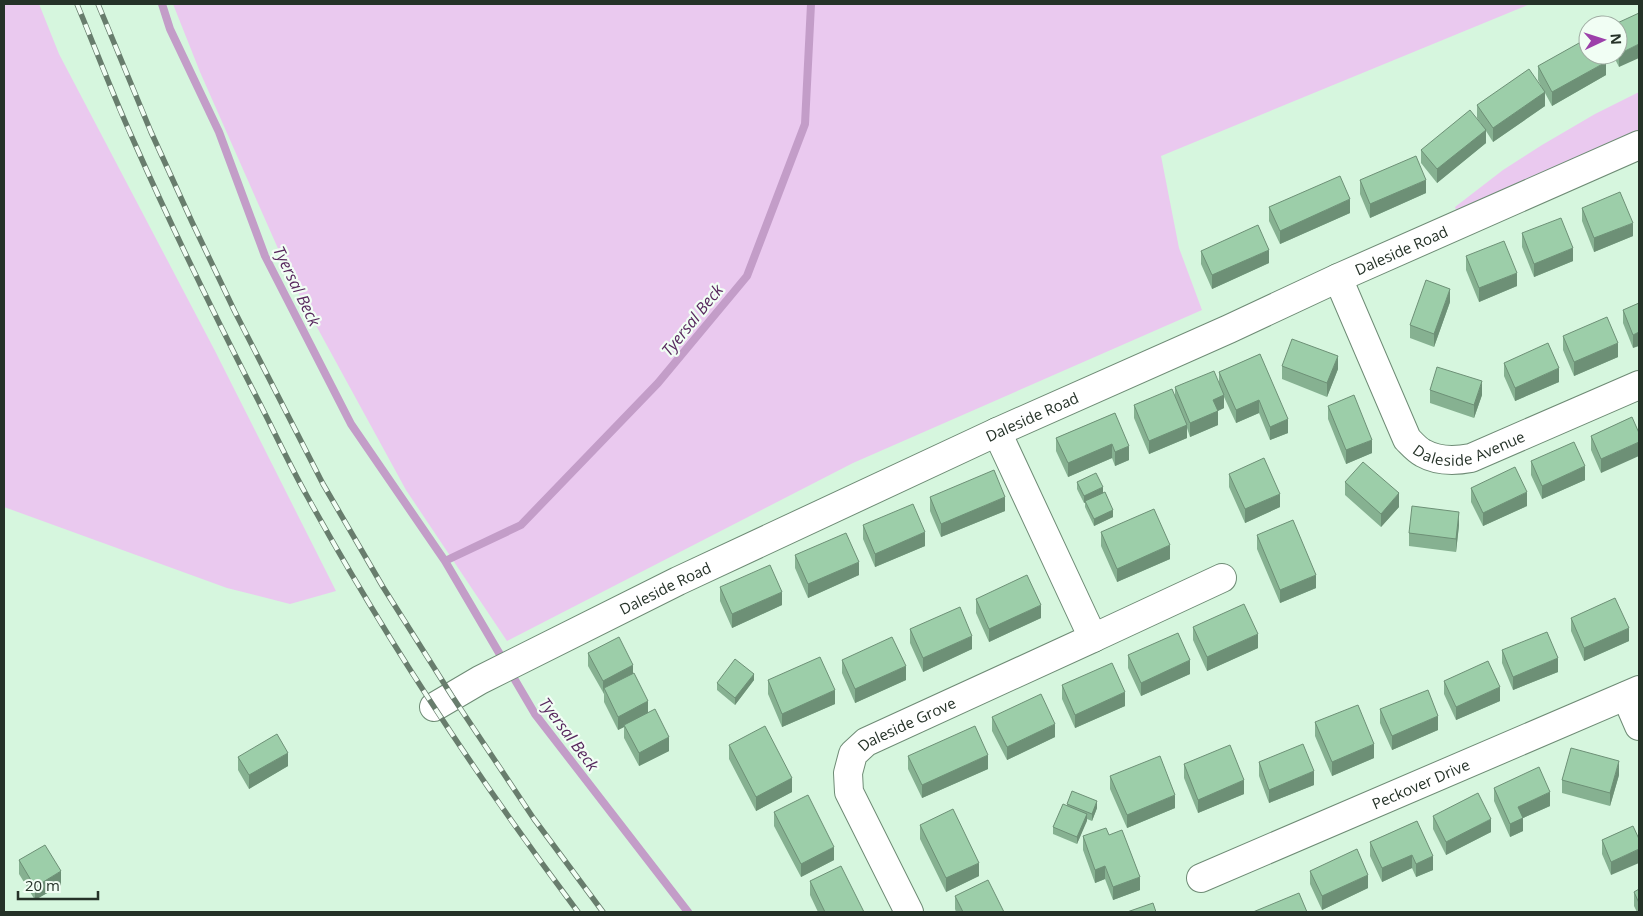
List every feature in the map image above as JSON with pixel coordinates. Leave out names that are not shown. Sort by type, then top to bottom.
[{"type":"street","name":"Daleside Road","points":[[434,706],[491,674],[678,581],[997,432],[1639,145]]},
{"type":"street","name":"Daleside Avenue","points":[[1338,278],[1407,439],[1423,453],[1440,459],[1458,460],[1471,458],[1639,385]]},
{"type":"street","points":[[997,432],[1093,638]]},
{"type":"street","name":"Daleside Grove","points":[[909,912],[848,792],[848,773],[853,754],[866,742],[1222,578]]},
{"type":"street","points":[[1632,693],[1639,726]]},
{"type":"street","name":"Peckover Drive","points":[[1202,878],[1632,693]]},
{"type":"shaded area","points":[[4,4],[39,4],[59,54],[214,349],[336,591],[290,604],[227,588],[4,507]]},
{"type":"shaded area","points":[[173,4],[1530,4],[1161,156],[1179,248],[1202,310],[853,463],[507,641],[406,490],[295,287],[200,72]]},
{"type":"shaded area","points":[[1639,92],[1639,131],[1457,212],[1455,207],[1503,170],[1595,114]]},
{"type":"building","points":[[1639,13],[1639,44],[1628,50],[1628,18]]},
{"type":"building","points":[[1578,44],[1578,65],[1601,65],[1552,92],[1538,66]]},
{"type":"building","points":[[1529,69],[1545,92],[1493,128],[1477,105]]},
{"type":"building","points":[[1470,110],[1486,130],[1437,169],[1421,150]]},
{"type":"building","points":[[1416,156],[1426,180],[1370,204],[1360,180]]},
{"type":"building","points":[[1340,176],[1350,199],[1280,231],[1269,207]]},
{"type":"building","points":[[1620,192],[1633,223],[1594,238],[1582,208]]},
{"type":"building","points":[[1561,218],[1573,248],[1534,264],[1522,233]]},
{"type":"building","points":[[1258,225],[1269,250],[1212,275],[1201,251]]},
{"type":"building","points":[[1504,241],[1517,273],[1479,288],[1466,256]]},
{"type":"building","points":[[1426,280],[1450,289],[1434,334],[1410,325]]},
{"type":"building","points":[[1639,303],[1639,332],[1633,335],[1623,310]]},
{"type":"building","points":[[1607,317],[1618,343],[1574,362],[1563,336]]},
{"type":"building","points":[[1292,339],[1338,356],[1327,383],[1282,366]]},
{"type":"building","points":[[1548,343],[1559,368],[1515,388],[1504,363]]},
{"type":"building","points":[[1260,354],[1288,419],[1270,427],[1259,400],[1236,410],[1219,372]]},
{"type":"building","points":[[1437,367],[1482,381],[1474,405],[1430,390]]},
{"type":"building","points":[[1214,371],[1224,395],[1213,400],[1218,411],[1190,423],[1175,387]]},
{"type":"building","points":[[1172,389],[1187,425],[1149,441],[1134,405]]},
{"type":"building","points":[[1354,395],[1372,440],[1346,450],[1328,406]]},
{"type":"building","points":[[1115,413],[1129,446],[1115,452],[1112,444],[1068,463],[1056,438]]},
{"type":"building","points":[[1632,417],[1639,433],[1639,442],[1601,459],[1591,436]]},
{"type":"building","points":[[1574,442],[1585,466],[1542,486],[1531,461]]},
{"type":"building","points":[[1264,458],[1280,494],[1245,509],[1229,474]]},
{"type":"building","points":[[1363,462],[1399,493],[1381,514],[1345,482]]},
{"type":"building","points":[[1515,467],[1527,492],[1483,513],[1471,488]]},
{"type":"building","points":[[994,470],[1005,497],[941,524],[930,497]]},
{"type":"building","points":[[1096,473],[1103,487],[1084,496],[1077,482]]},
{"type":"building","points":[[1105,492],[1113,510],[1094,519],[1085,501]]},
{"type":"building","points":[[913,504],[925,532],[875,554],[863,525]]},
{"type":"building","points":[[1412,506],[1459,512],[1456,539],[1409,533]]},
{"type":"building","points":[[1154,509],[1170,545],[1117,569],[1101,532]]},
{"type":"building","points":[[1293,520],[1316,575],[1280,590],[1257,535]]},
{"type":"building","points":[[846,533],[859,562],[808,584],[795,555]]},
{"type":"building","points":[[770,565],[782,592],[732,614],[720,587]]},
{"type":"building","points":[[1027,575],[1041,605],[989,629],[976,599]]},
{"type":"building","points":[[1615,598],[1629,628],[1584,648],[1571,618]]},
{"type":"building","points":[[1244,604],[1258,634],[1207,657],[1193,627]]},
{"type":"building","points":[[960,607],[972,636],[923,658],[910,629]]},
{"type":"building","points":[[1547,632],[1558,658],[1513,677],[1502,650]]},
{"type":"building","points":[[1178,633],[1190,660],[1141,683],[1128,655]]},
{"type":"building","points":[[619,637],[633,665],[603,681],[588,653]]},
{"type":"building","points":[[892,637],[906,666],[855,689],[842,660]]},
{"type":"building","points":[[820,657],[835,690],[782,714],[768,680]]},
{"type":"building","points":[[735,659],[754,674],[735,698],[717,683]]},
{"type":"building","points":[[1488,661],[1500,687],[1456,707],[1444,681]]},
{"type":"building","points":[[1112,663],[1125,692],[1075,715],[1062,685]]},
{"type":"building","points":[[634,673],[648,701],[618,717],[604,688]]},
{"type":"building","points":[[1428,690],[1438,716],[1392,736],[1380,709]]},
{"type":"building","points":[[1041,694],[1055,724],[1007,747],[992,717]]},
{"type":"building","points":[[1358,705],[1374,744],[1332,762],[1315,722]]},
{"type":"building","points":[[655,709],[669,737],[639,753],[624,725]]},
{"type":"building","points":[[765,726],[792,778],[756,797],[729,745]]},
{"type":"building","points":[[975,726],[988,755],[922,785],[908,756]]},
{"type":"building","points":[[277,734],[288,753],[249,775],[238,757]]},
{"type":"building","points":[[1303,744],[1314,771],[1269,790],[1259,762]]},
{"type":"building","points":[[1230,745],[1244,780],[1198,800],[1184,764]]},
{"type":"building","points":[[1571,748],[1619,761],[1610,793],[1562,780]]},
{"type":"building","points":[[1160,756],[1175,795],[1127,815],[1110,776]]},
{"type":"building","points":[[1539,767],[1550,792],[1518,807],[1523,818],[1510,824],[1494,788]]},
{"type":"building","points":[[1072,791],[1097,801],[1092,814],[1067,804]]},
{"type":"building","points":[[1478,793],[1491,819],[1446,842],[1433,816]]},
{"type":"building","points":[[808,795],[834,847],[801,864],[774,812]]},
{"type":"building","points":[[1063,804],[1087,814],[1077,837],[1053,827]]},
{"type":"building","points":[[953,809],[979,863],[946,878],[920,825]]},
{"type":"building","points":[[1417,821],[1433,856],[1416,864],[1412,855],[1382,868],[1370,842]]},
{"type":"building","points":[[1633,826],[1639,839],[1639,849],[1611,862],[1602,840]]},
{"type":"building","points":[[1106,828],[1109,835],[1122,830],[1140,877],[1113,887],[1105,866],[1095,870],[1083,836]]},
{"type":"building","points":[[45,845],[61,871],[35,887],[19,860]]},
{"type":"building","points":[[1357,849],[1368,875],[1322,896],[1310,871]]},
{"type":"building","points":[[841,866],[864,912],[825,912],[810,881]]},
{"type":"building","points":[[988,880],[1004,912],[963,912],[955,896]]},
{"type":"building","points":[[1639,889],[1639,903],[1634,892]]},
{"type":"building","points":[[1299,893],[1307,912],[1253,912]]},
{"type":"building","points":[[1153,903],[1156,912],[1127,912]]},
{"type":"waterway","name":"Tyersal Beck","points":[[162,4],[170,29],[219,132],[265,256],[351,424],[445,561],[535,714],[688,912]]},
{"type":"waterway","name":"Tyersal Beck","points":[[445,561],[521,525],[658,383],[747,276],[805,124],[811,4]]},
{"type":"railway","points":[[77,4],[120,109],[164,208],[225,335],[307,496],[369,604],[435,709],[505,812],[578,912]]},
{"type":"railway","points":[[98,4],[151,132],[192,222],[235,312],[323,484],[383,587],[452,696],[534,819],[603,912]]}]
